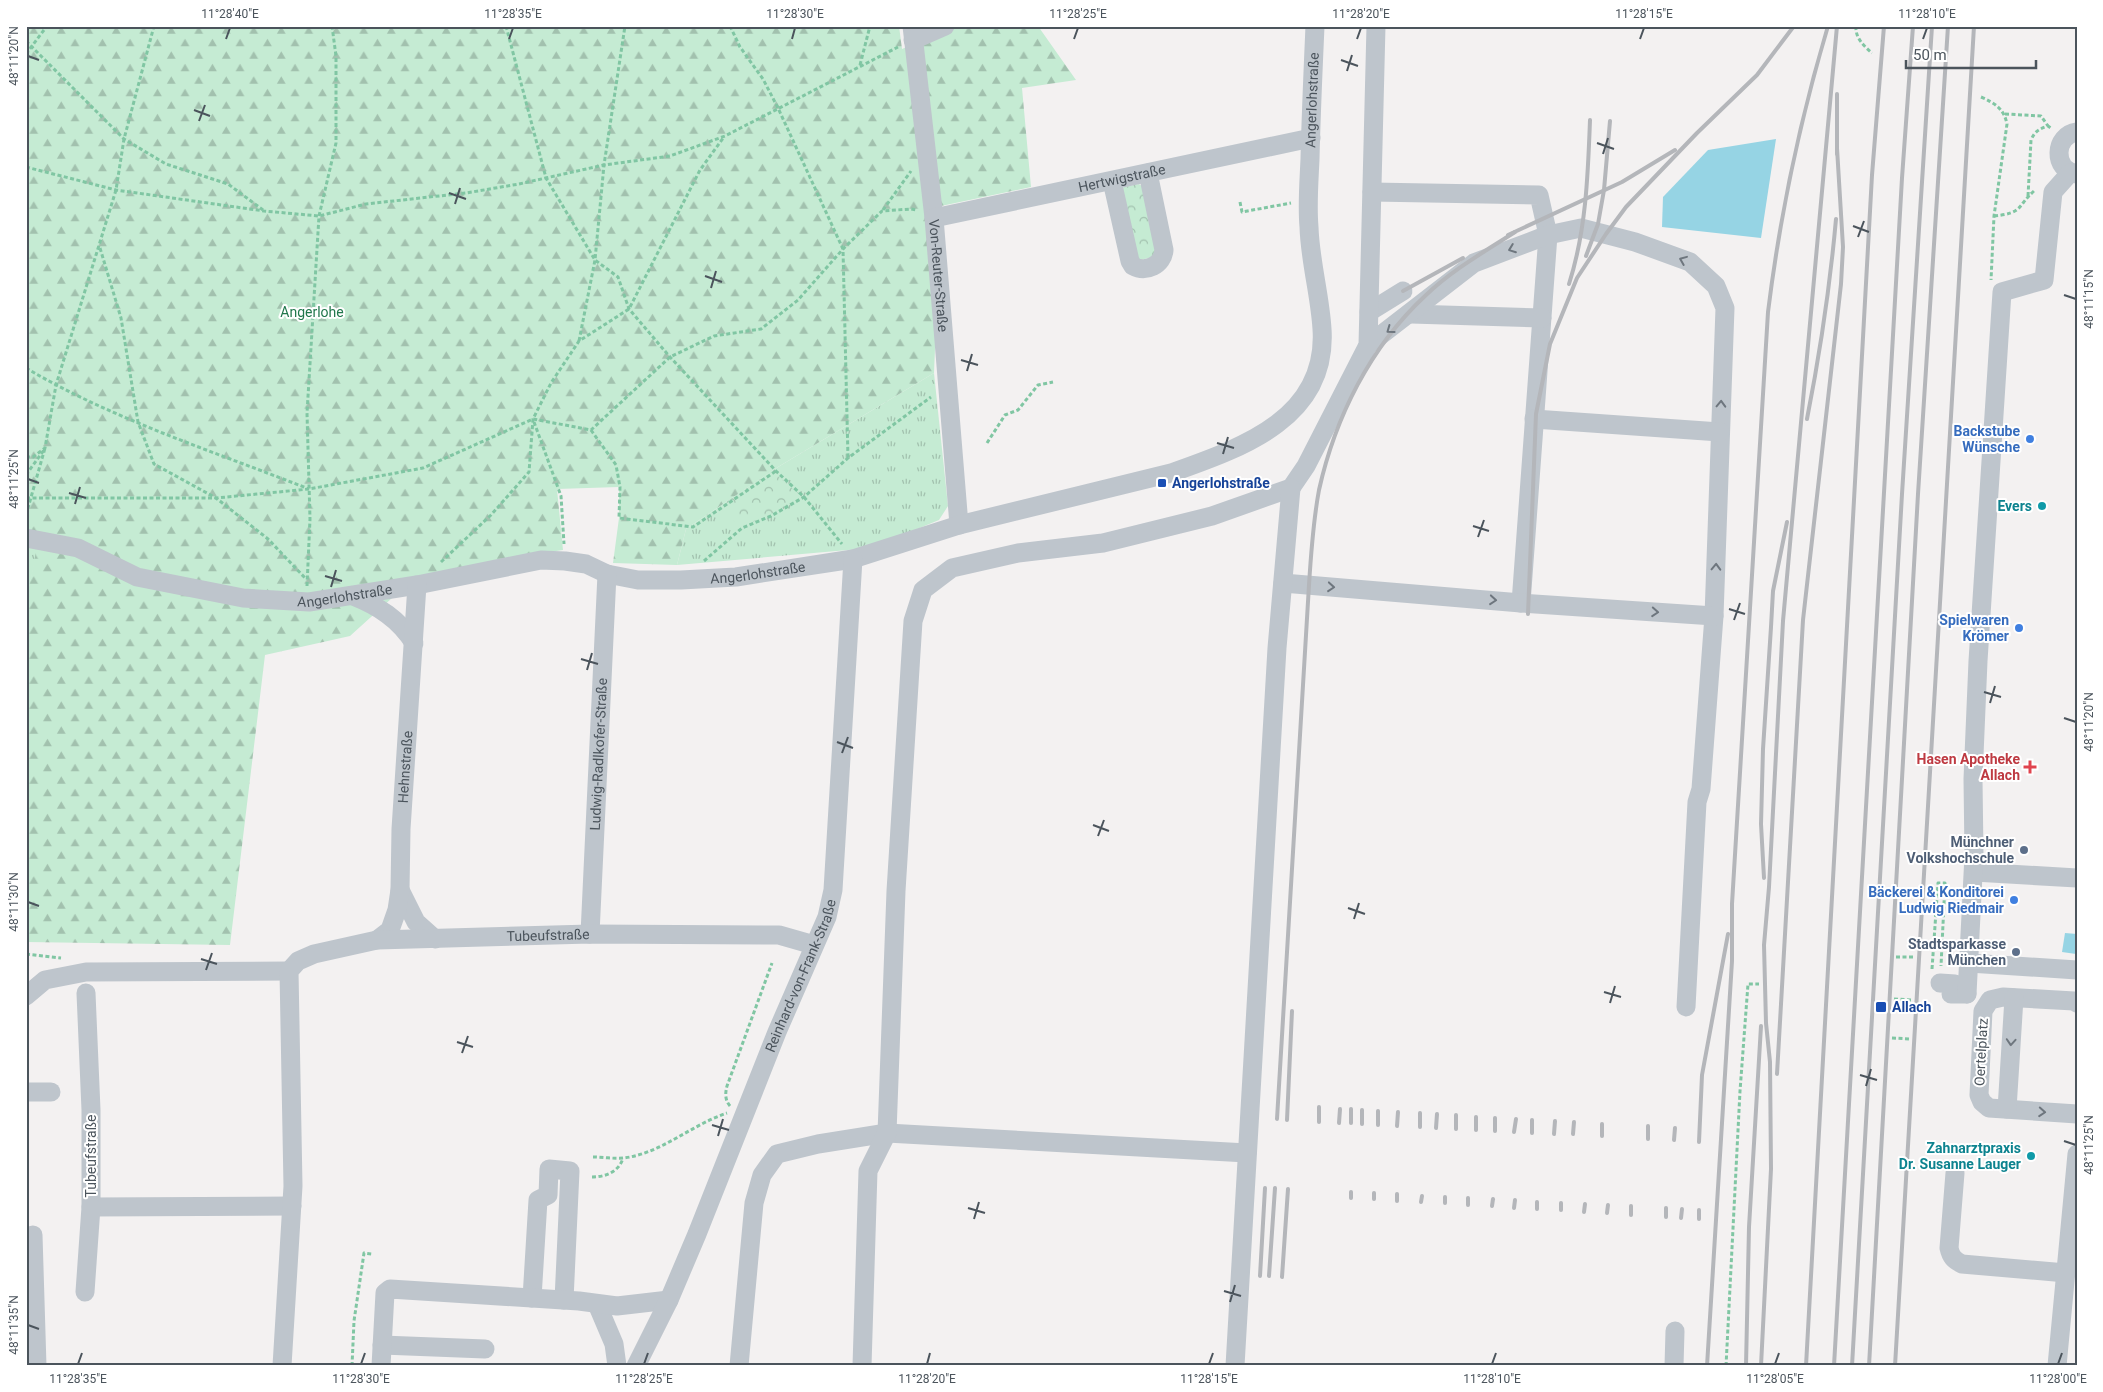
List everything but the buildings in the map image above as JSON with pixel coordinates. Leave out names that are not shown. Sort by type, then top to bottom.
[{"type":"street","points":[[913,33],[945,26]]},
{"type":"street","name":"Angerlohstraße","points":[[26,538],[78,548],[137,577],[243,598],[309,602],[416,585],[533,562],[565,560],[586,564],[607,574],[638,580],[736,577],[853,558],[959,525],[1171,473],[1200,462],[1265,433],[1280,423],[1300,404],[1314,380],[1321,356],[1322,330],[1308,228],[1315,26]]},
{"type":"street","points":[[1234,1366],[1282,583],[1290,488],[1306,466],[1368,345],[1376,26]]},
{"type":"street","name":"Von-Reuter-Straße","points":[[913,33],[934,218],[959,525]]},
{"type":"street","points":[[1948,986],[1969,963],[1974,864],[1973,780],[1978,671],[2002,292],[2044,280],[2053,192],[2074,174],[2061,165],[2060,150],[2065,138],[2072,132],[2077,132]]},
{"type":"street","name":"Hertwigstraße","points":[[934,218],[1310,138]]},
{"type":"street","points":[[1112,180],[1130,261],[1132,266],[1142,269],[1155,266],[1160,262],[1164,250],[1148,173]]},
{"type":"street","points":[[1372,192],[1539,196],[1548,235],[1521,602]]},
{"type":"street","points":[[1368,345],[1474,264],[1548,235],[1582,228],[1635,242],[1690,262],[1716,286],[1725,308],[1714,616],[1701,789],[1697,802],[1686,1007]]},
{"type":"street","points":[[1369,312],[1403,291]]},
{"type":"street","points":[[1411,314],[1542,318]]},
{"type":"street","points":[[1534,419],[1720,432]]},
{"type":"street","points":[[862,1366],[868,1171],[887,1133],[896,891],[913,621],[923,590],[952,568],[1018,552],[1103,543],[1212,516],[1290,488]]},
{"type":"street","name":"Reinhard-von-Frank-Straße","points":[[636,1366],[669,1300],[697,1234],[776,1032],[827,917],[834,890],[853,558]]},
{"type":"street","name":"Ludwig-Radlkofer-Straße","points":[[590,934],[607,574]]},
{"type":"street","points":[[1282,583],[1714,616]]},
{"type":"street","name":"Hehnstraße","points":[[377,940],[390,930],[397,910],[400,890],[401,829],[414,643],[416,585]]},
{"type":"street","points":[[352,596],[370,603],[390,615],[404,628],[414,643]]},
{"type":"street","points":[[1974,864],[2077,878]]},
{"type":"street","name":"Hehnstraße","points":[[400,890],[416,922],[435,939]]},
{"type":"street","name":"Tubeufstraße","points":[[289,972],[298,961],[314,954],[377,940],[590,934],[779,935],[814,945]]},
{"type":"street","points":[[1969,963],[2077,970]]},
{"type":"street","points":[[26,996],[45,980],[86,972],[289,972],[292,1206],[282,1366]]},
{"type":"street","name":"Tubeufstraße","points":[[86,993],[91,1110],[90,1207],[292,1206]]},
{"type":"street","name":"Oertelplatz","points":[[2077,1003],[2074,1001],[1996,997],[1990,1000],[1986,1004],[1982,1020],[1979,1095],[1985,1106],[2007,1110],[2077,1114]]},
{"type":"street","points":[[2007,1110],[2014,998]]},
{"type":"street","points":[[26,1092],[51,1092]]},
{"type":"street","points":[[739,1366],[754,1203],[762,1175],[777,1154],[818,1144],[887,1133],[1247,1153]]},
{"type":"street","points":[[2057,1366],[2070,1297],[2066,1273],[2077,1154]]},
{"type":"street","points":[[532,1298],[538,1200],[548,1195],[549,1169],[570,1170],[564,1300]]},
{"type":"street","points":[[1955,1173],[1949,1248],[1950,1256],[1955,1261],[1962,1264],[2066,1273]]},
{"type":"street","points":[[85,1292],[90,1207]]},
{"type":"street","points":[[33,1235],[37,1366]]},
{"type":"street","points":[[381,1366],[384,1293],[390,1289],[564,1300],[617,1306],[669,1300]]},
{"type":"street","points":[[597,1304],[614,1344],[617,1366]]},
{"type":"street","points":[[1674,1366],[1675,1331]]},
{"type":"street","points":[[382,1345],[485,1349]]},
{"type":"path","points":[[26,54],[47,26]]},
{"type":"path","points":[[26,515],[45,448],[56,385],[100,248],[116,190],[124,139],[154,26]]},
{"type":"path","points":[[309,602],[306,578],[310,519],[307,413],[319,216],[336,143],[336,56],[332,26]]},
{"type":"path","points":[[506,26],[546,178],[595,260],[618,277],[629,309],[670,357],[776,471],[804,497],[853,558]]},
{"type":"path","points":[[437,566],[491,515],[529,472],[533,419],[552,383],[579,341],[595,260],[604,165],[625,26]]},
{"type":"path","points":[[730,26],[740,47],[763,79],[778,108],[843,249],[848,458]]},
{"type":"path","points":[[860,66],[870,26]]},
{"type":"path","points":[[1856,26],[1856,31],[1862,44],[1872,53]]},
{"type":"path","points":[[26,167],[116,190],[264,211],[319,216],[366,204],[466,193],[604,165],[670,156],[725,136],[860,66],[913,33]]},
{"type":"path","points":[[26,41],[124,139],[166,164],[228,184],[264,211]]},
{"type":"path","points":[[1981,97],[1995,103],[2005,114],[2007,124],[1994,216],[2011,214],[2021,209],[2028,196],[2031,140]]},
{"type":"path","points":[[2005,114],[2042,116],[2048,126]]},
{"type":"path","points":[[579,341],[629,309],[700,170],[725,136]]},
{"type":"path","points":[[591,430],[670,357],[714,336],[762,329],[804,294],[843,249],[882,211],[926,150]]},
{"type":"path","points":[[1240,202],[1242,212],[1309,199]]},
{"type":"path","points":[[882,211],[912,209],[934,218]]},
{"type":"path","points":[[100,248],[120,318],[138,422],[154,464],[216,498],[268,539],[306,578]]},
{"type":"path","points":[[26,368],[56,385],[138,422],[309,489]]},
{"type":"path","points":[[987,444],[1005,415],[1018,410],[1038,385],[1053,382]]},
{"type":"path","points":[[681,580],[742,528],[771,516],[804,497],[848,458],[948,385]]},
{"type":"path","points":[[533,419],[561,496],[565,560]]},
{"type":"path","points":[[26,498],[216,498],[309,489],[423,468],[533,419],[591,430],[616,465],[620,486],[619,518],[693,526],[776,471]]},
{"type":"path","points":[[26,456],[33,457],[45,448]]},
{"type":"path","points":[[26,475],[45,448]]},
{"type":"path","points":[[1938,883],[1945,883],[1948,986],[1938,883]]},
{"type":"path","points":[[1896,957],[1915,958]]},
{"type":"path","points":[[593,1157],[623,1158],[654,1150],[715,1117],[734,1110],[726,1102],[727,1086],[772,963]]},
{"type":"path","points":[[1726,1366],[1748,984],[1759,984]]},
{"type":"path","points":[[1894,999],[1913,1000]]},
{"type":"path","points":[[1903,1000],[1903,1006]]},
{"type":"path","points":[[1892,1038],[1911,1039]]},
{"type":"path","points":[[592,1177],[603,1177],[611,1173],[622,1162],[623,1158]]},
{"type":"path","points":[[352,1366],[354,1321],[364,1253],[372,1254]]},
{"type":"green space","name":"Angerlohe","points":[[26,26],[899,26],[902,49],[956,26],[1038,26],[1076,80],[1022,88],[1031,187],[941,206],[934,373],[778,467],[686,529],[677,565],[613,563],[619,518],[619,487],[557,489],[563,550],[503,559],[413,579],[350,636],[265,655],[230,945],[26,942],[26,602],[37,547],[26,541]]},
{"type":"green space","points":[[1139,184],[1143,187],[1156,253],[1153,257],[1140,260],[1135,257],[1121,191],[1124,187]]},
{"type":"green space","points":[[934,373],[948,506],[939,520],[871,548],[677,565],[686,529],[778,467]]},
{"type":"green space","points":[[772,471],[801,496],[771,514],[741,527],[719,507]]},
{"type":"green space","points":[[26,541],[38,547],[26,602]]},
{"type":"water","points":[[1776,139],[1761,238],[1662,227],[1663,197],[1708,150]]},
{"type":"water","points":[[2065,933],[2077,934],[2076,954],[2062,952]]},
{"type":"railway","points":[[1528,614],[1536,414],[1550,344],[1577,278],[1626,207],[1697,133],[1757,75],[1794,26]]},
{"type":"railway","points":[[1707,1366],[1732,961],[1732,904],[1768,312],[1778,240],[1792,168],[1828,26]]},
{"type":"railway","points":[[1761,1366],[1771,1169],[1770,1062],[1766,1023],[1764,945],[1769,887],[1783,621],[1837,26]]},
{"type":"railway","points":[[1806,1366],[1872,175],[1884,26]]},
{"type":"railway","points":[[1834,1366],[1902,178],[1913,26]]},
{"type":"railway","points":[[1852,1366],[1902,494],[1932,26]]},
{"type":"railway","points":[[1869,1366],[1918,494],[1948,26]]},
{"type":"railway","points":[[1895,1366],[1974,26]]},
{"type":"railway","points":[[1837,94],[1837,154]]},
{"type":"railway","points":[[1569,284],[1583,223],[1590,120]]},
{"type":"railway","points":[[1586,256],[1598,224],[1604,190],[1610,121]]},
{"type":"railway","points":[[1777,1074],[1803,620],[1841,284],[1843,247],[1837,148]]},
{"type":"railway","points":[[1508,235],[1622,182],[1675,150]]},
{"type":"railway","points":[[1807,419],[1824,319],[1836,219]]},
{"type":"railway","points":[[1277,1119],[1311,561],[1317,502],[1326,463],[1345,410],[1357,385],[1387,338],[1405,316],[1435,287],[1468,262],[1515,232]]},
{"type":"railway","points":[[1403,291],[1463,258]]},
{"type":"railway","points":[[1764,878],[1761,824],[1763,749],[1773,591],[1787,522]]},
{"type":"railway","points":[[1699,1142],[1702,1075],[1728,934]]},
{"type":"railway","points":[[1287,1120],[1292,1011]]},
{"type":"railway","points":[[1746,1366],[1749,1227],[1761,1026]]},
{"type":"railway","points":[[1319,1107],[1319,1122]]},
{"type":"railway","points":[[1339,1123],[1340,1109]]},
{"type":"railway","points":[[1351,1109],[1351,1123]]},
{"type":"railway","points":[[1362,1110],[1362,1124]]},
{"type":"railway","points":[[1378,1111],[1378,1125]]},
{"type":"railway","points":[[1397,1126],[1398,1112]]},
{"type":"railway","points":[[1420,1113],[1420,1127]]},
{"type":"railway","points":[[1436,1128],[1437,1114]]},
{"type":"railway","points":[[1456,1115],[1456,1129]]},
{"type":"railway","points":[[1476,1117],[1476,1130]]},
{"type":"railway","points":[[1495,1118],[1495,1131]]},
{"type":"railway","points":[[1514,1132],[1516,1119]]},
{"type":"railway","points":[[1532,1120],[1532,1133]]},
{"type":"railway","points":[[1554,1134],[1555,1121]]},
{"type":"railway","points":[[1573,1134],[1574,1122]]},
{"type":"railway","points":[[1602,1124],[1602,1136]]},
{"type":"railway","points":[[1648,1126],[1648,1139]]},
{"type":"railway","points":[[1674,1140],[1675,1128]]},
{"type":"railway","points":[[1260,1276],[1265,1188]]},
{"type":"railway","points":[[1269,1276],[1275,1188]]},
{"type":"railway","points":[[1282,1277],[1288,1189]]},
{"type":"railway","points":[[1351,1192],[1351,1198]]},
{"type":"railway","points":[[1374,1193],[1374,1199]]},
{"type":"railway","points":[[1397,1194],[1397,1201]]},
{"type":"railway","points":[[1421,1202],[1422,1196]]},
{"type":"railway","points":[[1445,1197],[1445,1203]]},
{"type":"railway","points":[[1468,1198],[1468,1205]]},
{"type":"railway","points":[[1492,1206],[1493,1199]]},
{"type":"railway","points":[[1514,1208],[1515,1200]]},
{"type":"railway","points":[[1537,1202],[1537,1209]]},
{"type":"railway","points":[[1561,1203],[1561,1210]]},
{"type":"railway","points":[[1584,1212],[1585,1204]]},
{"type":"railway","points":[[1607,1213],[1608,1205]]},
{"type":"railway","points":[[1631,1206],[1631,1215]]},
{"type":"railway","points":[[1666,1208],[1666,1217]]},
{"type":"railway","points":[[1681,1218],[1682,1209]]},
{"type":"railway","points":[[1699,1210],[1699,1219]]},
{"type":"place","name":"Backstube Wünsche","points":[[2030,439]]},
{"type":"place","name":"Angerlohstraße","points":[[1162,483]]},
{"type":"place","name":"Evers","points":[[2042,506]]},
{"type":"place","name":"Spielwaren Krömer","points":[[2019,628]]},
{"type":"place","name":"Hasen Apotheke Allach","points":[[2030,767]]},
{"type":"place","name":"Münchner Volkshochschule","points":[[2024,850]]},
{"type":"place","name":"Bäckerei & Konditorei Ludwig Riedmair","points":[[2014,900]]},
{"type":"place","name":"Stadtsparkasse München","points":[[2016,952]]},
{"type":"place","name":"Allach","points":[[1881,1007]]},
{"type":"place","name":"Zahnarztpraxis Dr. Susanne Lauger","points":[[2031,1156]]}]
